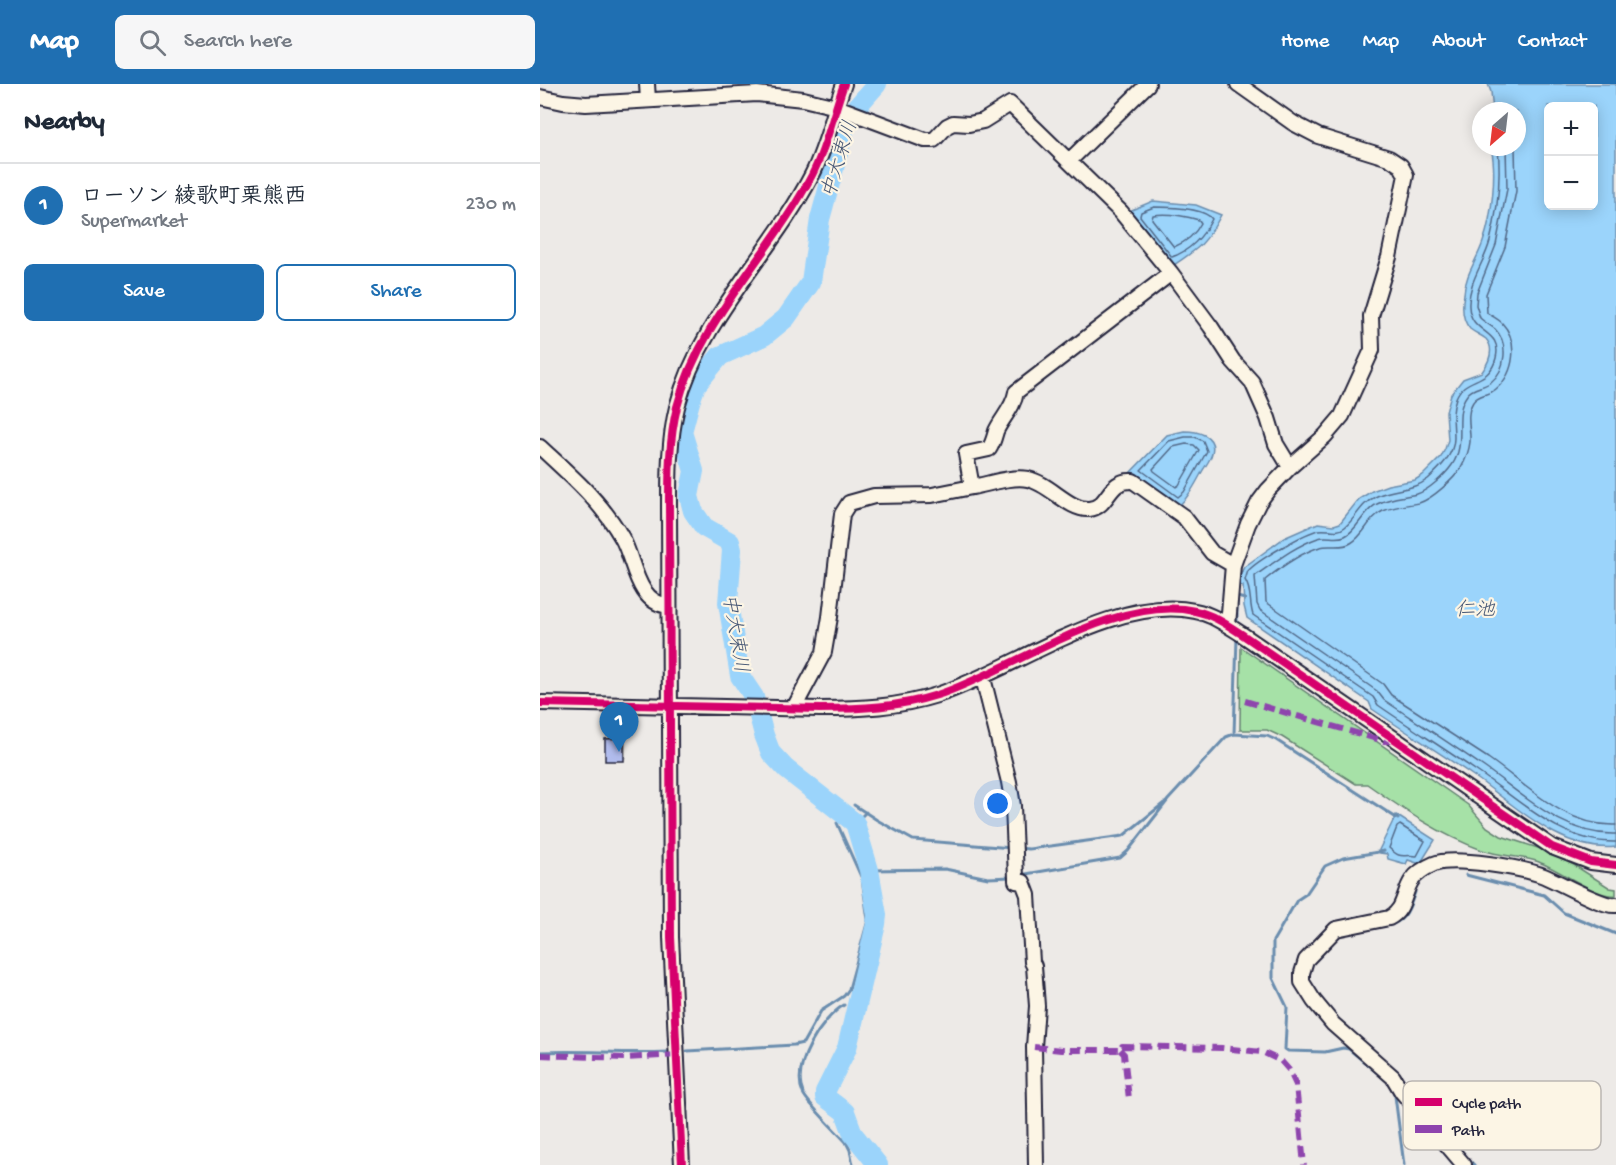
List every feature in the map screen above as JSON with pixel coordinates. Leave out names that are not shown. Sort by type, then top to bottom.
[{"type":"street","points":[[647,84],[648,100]]},
{"type":"street","points":[[682,1165],[671,937],[670,451],[685,382],[706,337],[785,221],[812,175],[846,110],[844,84]]},
{"type":"street","points":[[1069,161],[1148,84]]},
{"type":"street","points":[[1233,629],[1233,565],[1248,524],[1259,502],[1290,467],[1325,436],[1342,416],[1372,350],[1371,316],[1389,257],[1406,175],[1401,166],[1389,158],[1318,136],[1293,123],[1238,84]]},
{"type":"street","points":[[540,97],[586,104],[757,94],[803,99],[846,110],[926,140],[934,140],[953,123],[969,124],[983,121],[1010,104],[1121,212],[1171,273],[1233,361],[1252,382],[1268,418],[1276,444],[1290,467]]},
{"type":"street","points":[[972,487],[966,454],[989,449],[1015,399],[1016,392],[1171,273]]},
{"type":"street","points":[[540,447],[582,487],[604,513],[622,538],[638,580],[648,596],[660,606],[669,606]]},
{"type":"street","points":[[794,708],[824,652],[842,514],[849,503],[874,496],[932,495],[1005,480],[1026,479],[1042,484],[1082,509],[1092,509],[1102,502],[1116,485],[1124,480],[1134,481],[1184,517],[1212,553],[1233,565]]},
{"type":"street","points":[[540,703],[860,709],[897,705],[937,695],[983,678],[1092,625],[1121,615],[1149,610],[1196,611],[1233,629],[1552,847],[1591,862],[1616,865]]},
{"type":"street","points":[[983,678],[1013,806],[1016,881],[1023,882],[1028,895],[1037,1006],[1034,1047],[1036,1165]]},
{"type":"street","points":[[1403,1093],[1393,1077],[1345,1036],[1314,1001],[1302,981],[1306,960],[1336,929],[1397,915],[1412,880],[1434,864],[1446,860],[1519,868],[1542,875],[1601,902],[1616,905]]},
{"type":"street","points":[[1451,1150],[1464,1165]]},
{"type":"green space","points":[[1241,647],[1468,805],[1487,827],[1501,836],[1538,848],[1574,865],[1610,888],[1616,889],[1616,895],[1598,892],[1536,861],[1489,852],[1467,844],[1423,821],[1367,784],[1356,784],[1282,737],[1267,730],[1240,730]]},
{"type":"water","name":"仁池","points":[[1488,84],[1616,84],[1616,847],[1596,847],[1577,843],[1558,835],[1372,709],[1369,702],[1247,618],[1243,586],[1236,585],[1236,576],[1240,576],[1244,567],[1284,538],[1318,523],[1334,525],[1340,523],[1359,499],[1388,485],[1415,480],[1441,457],[1448,440],[1446,412],[1451,394],[1463,379],[1482,372],[1491,351],[1486,339],[1470,329],[1465,321],[1463,308],[1467,280],[1483,242],[1489,220],[1493,195],[1493,156],[1526,156],[1526,102],[1492,102]]},
{"type":"water","points":[[1153,201],[1196,205],[1221,215],[1200,245],[1171,267],[1129,211]]},
{"type":"water","points":[[1184,431],[1205,435],[1212,442],[1213,447],[1210,460],[1190,493],[1179,506],[1130,473],[1167,435]]},
{"type":"water","points":[[1396,815],[1435,840],[1420,864],[1408,860],[1406,864],[1388,859],[1387,854],[1380,853],[1379,850]]},
{"type":"building","points":[[624,738],[624,761],[605,761],[605,739]]},
{"type":"waterway","name":"中大束川","points":[[877,84],[848,117],[820,219],[811,282],[786,318],[764,336],[720,356],[696,385],[682,432],[694,471],[689,496],[693,511],[704,527],[730,542],[732,550],[728,603],[740,676],[754,697],[771,753],[786,769],[855,823],[869,870],[877,915],[876,924],[847,1048],[825,1092],[825,1097],[845,1112],[853,1134],[878,1165]]},
{"type":"waterway","points":[[1237,625],[1237,597],[1245,599]]},
{"type":"waterway","points":[[1020,875],[1120,858],[1128,851],[1168,800],[1226,737],[1234,734],[1237,637]]},
{"type":"waterway","points":[[1234,734],[1267,736],[1276,740],[1398,819]]},
{"type":"waterway","points":[[1018,848],[1029,849],[1123,836],[1164,803]]},
{"type":"waterway","points":[[854,805],[913,840],[1012,848]]},
{"type":"waterway","points":[[855,823],[866,812]]},
{"type":"waterway","points":[[687,1051],[803,1043],[821,1011],[844,996],[849,989],[868,920],[862,879],[837,823]]},
{"type":"waterway","points":[[1384,851],[1343,858],[1325,866],[1306,894],[1297,900],[1273,941],[1273,978],[1287,1007],[1285,1049],[1325,1052],[1349,1049],[1387,1081],[1392,1088],[1404,1165]]},
{"type":"waterway","points":[[869,870],[945,869],[988,878],[1011,877]]},
{"type":"waterway","points":[[1466,875],[1544,895],[1564,913],[1616,934]]},
{"type":"waterway","points":[[1383,926],[1390,925],[1405,915],[1415,892]]},
{"type":"waterway","points":[[844,1005],[835,1011],[818,1031],[805,1057],[800,1082],[806,1098],[846,1142],[853,1165]]},
{"type":"waterway","points":[[540,1052],[667,1052]]},
{"type":"waterway","points":[[1466,1158],[1474,1165]]},
{"type":"marked path","points":[[1245,701],[1384,741],[1393,741]]},
{"type":"marked path","points":[[1034,1047],[1061,1050],[1120,1050],[1122,1046],[1222,1048],[1262,1052],[1281,1061],[1289,1070],[1296,1085],[1304,1165]]},
{"type":"marked path","points":[[1120,1050],[1124,1054],[1129,1099]]},
{"type":"marked path","points":[[540,1055],[626,1058],[678,1055]]},
{"type":"cycle path","points":[[682,1165],[671,937],[669,494],[672,432],[677,407],[702,344],[812,175],[826,141],[844,84]]},
{"type":"cycle path","points":[[540,703],[820,709],[894,705],[937,695],[967,684],[1064,637],[1131,613],[1164,609],[1195,611],[1213,617],[1240,633],[1552,847],[1591,862],[1616,865]]},
{"type":"place","name":"ローソン 綾歌町栗熊西","points":[[619,752]]}]
